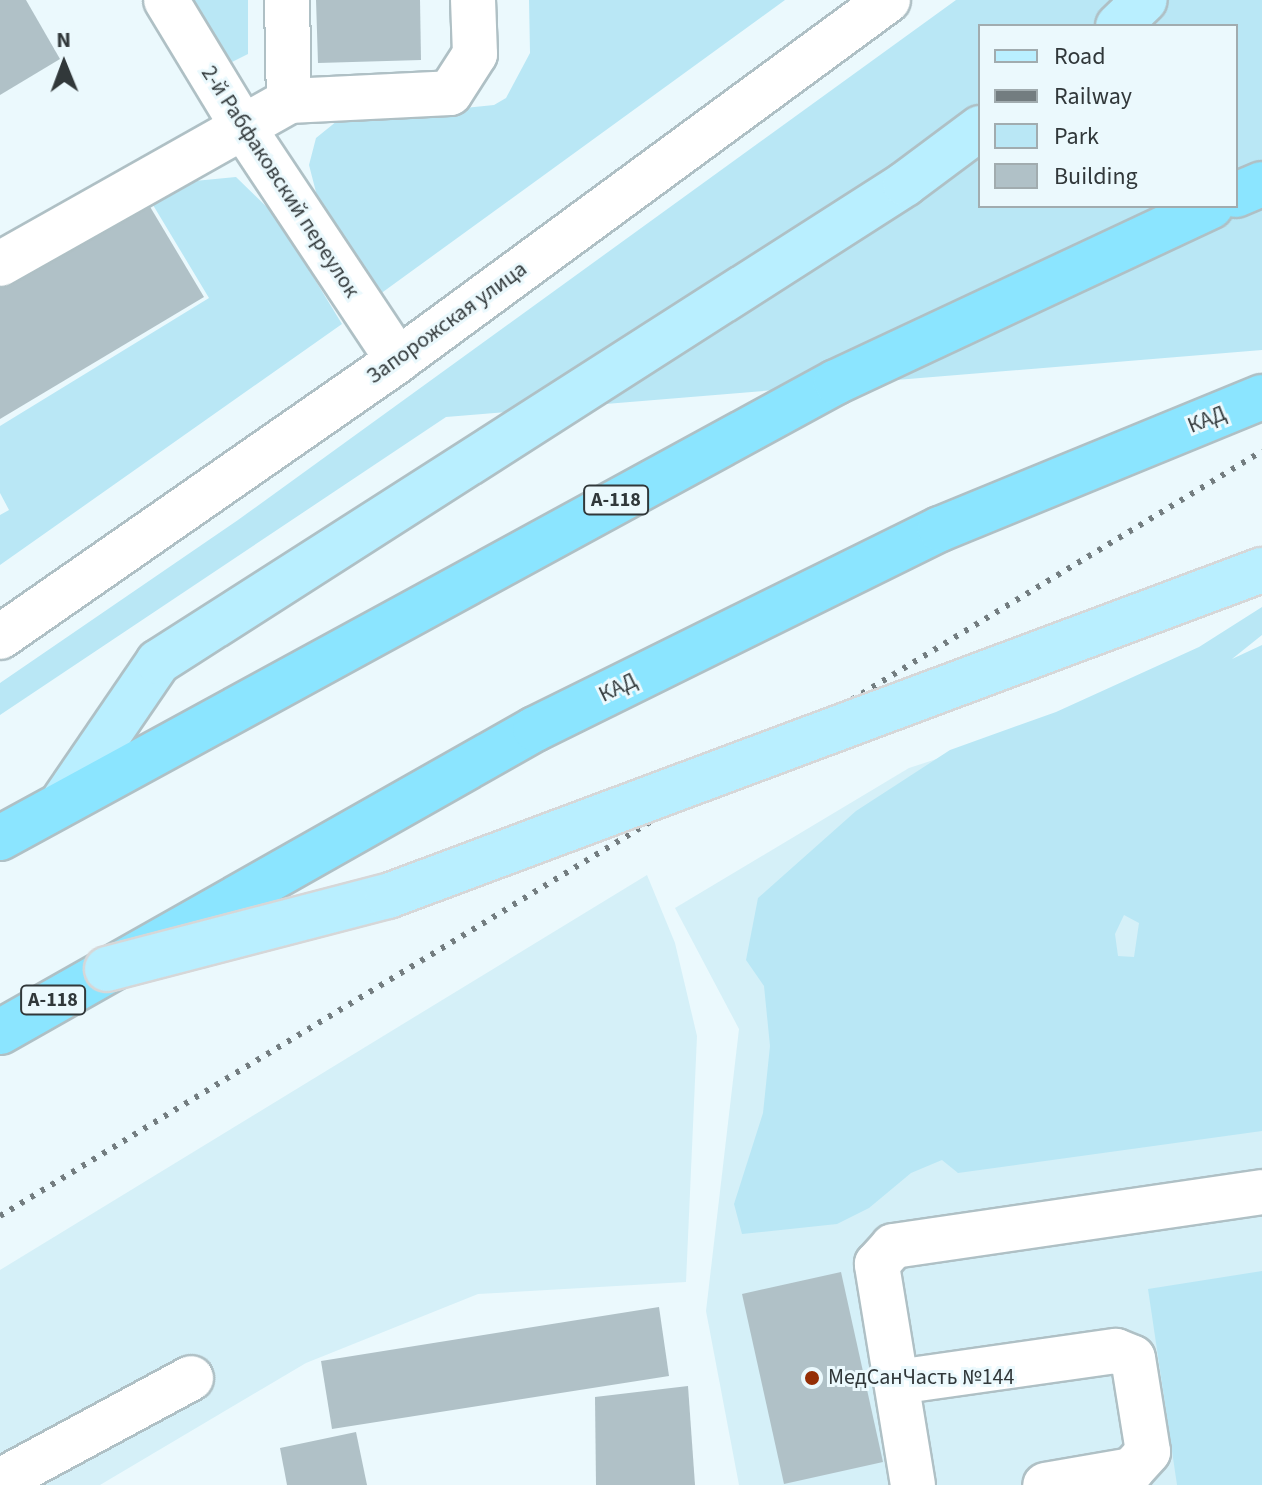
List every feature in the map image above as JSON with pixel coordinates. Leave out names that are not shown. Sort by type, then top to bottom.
[{"type":"highway","points":[[1238,194],[1262,184]]},
{"type":"highway","name":"А-118","points":[[0,838],[64,800],[836,382],[1207,208]]},
{"type":"highway","name":"КАД","points":[[0,1032],[549,722],[940,529],[1262,397]]},
{"type":"main road","points":[[1120,24],[1145,0]]},
{"type":"main road","points":[[64,800],[158,662],[905,184],[978,129]]},
{"type":"main road","points":[[107,969],[388,896],[1262,570]]},
{"type":"street","name":"2-й Рабфаковский переулок","points":[[166,0],[241,124],[398,360]]},
{"type":"street","points":[[287,0],[289,101]]},
{"type":"street","points":[[0,264],[241,124],[289,101],[450,93],[475,54],[473,0]]},
{"type":"street","name":"Запорожская улица","points":[[0,637],[398,360],[888,0]]},
{"type":"street","points":[[913,1485],[877,1264],[893,1246],[1262,1192]]},
{"type":"street","points":[[897,1382],[1116,1351],[1133,1358],[1148,1452],[1132,1470],[1045,1485]]},
{"type":"street","points":[[0,1481],[191,1378]]},
{"type":"shaded area","points":[[1262,653],[1262,1485],[739,1485],[706,1311],[739,1029],[675,908],[909,768]]},
{"type":"shaded area","points":[[647,875],[675,943],[697,1036],[686,1282],[478,1294],[306,1363],[100,1485],[0,1485],[0,1270]]},
{"type":"green space","points":[[179,0],[248,0],[248,54],[228,64]]},
{"type":"green space","points":[[529,0],[785,0],[376,297],[317,196],[309,165],[316,138],[337,121],[494,105],[506,98],[530,53]]},
{"type":"green space","points":[[956,0],[1262,0],[1262,350],[446,417],[0,715],[0,683],[238,520]]},
{"type":"green space","points":[[236,177],[276,216],[342,324],[0,565],[0,515],[9,510],[0,493],[0,426],[209,298],[150,200],[184,182]]},
{"type":"green space","points":[[1262,607],[1262,635],[1232,659],[1262,645],[1262,1131],[958,1173],[942,1160],[911,1173],[869,1208],[837,1224],[742,1234],[734,1204],[763,1113],[770,1046],[764,986],[746,960],[758,898],[856,811],[950,750],[1056,712],[1199,647]],"holes":[[[1124,915],[1139,923],[1134,957],[1118,956],[1115,934]]]},
{"type":"green space","points":[[1262,1271],[1262,1485],[1177,1485],[1148,1289]]},
{"type":"building","points":[[0,0],[26,0],[60,59],[0,95]]},
{"type":"building","points":[[316,0],[420,0],[421,60],[318,63]]},
{"type":"building","points":[[146,200],[204,297],[0,419],[0,287]]},
{"type":"building","name":"МедСанЧасть №144","points":[[841,1272],[883,1462],[784,1484],[742,1294]]},
{"type":"building","points":[[659,1307],[669,1376],[332,1429],[321,1361]]},
{"type":"building","points":[[688,1386],[695,1485],[596,1485],[595,1397]]},
{"type":"building","points":[[356,1432],[367,1485],[287,1485],[280,1448]]},
{"type":"railway","points":[[0,1216],[1262,451]]},
{"type":"place","name":"МедСанЧасть №144","points":[[812,1378]]}]
